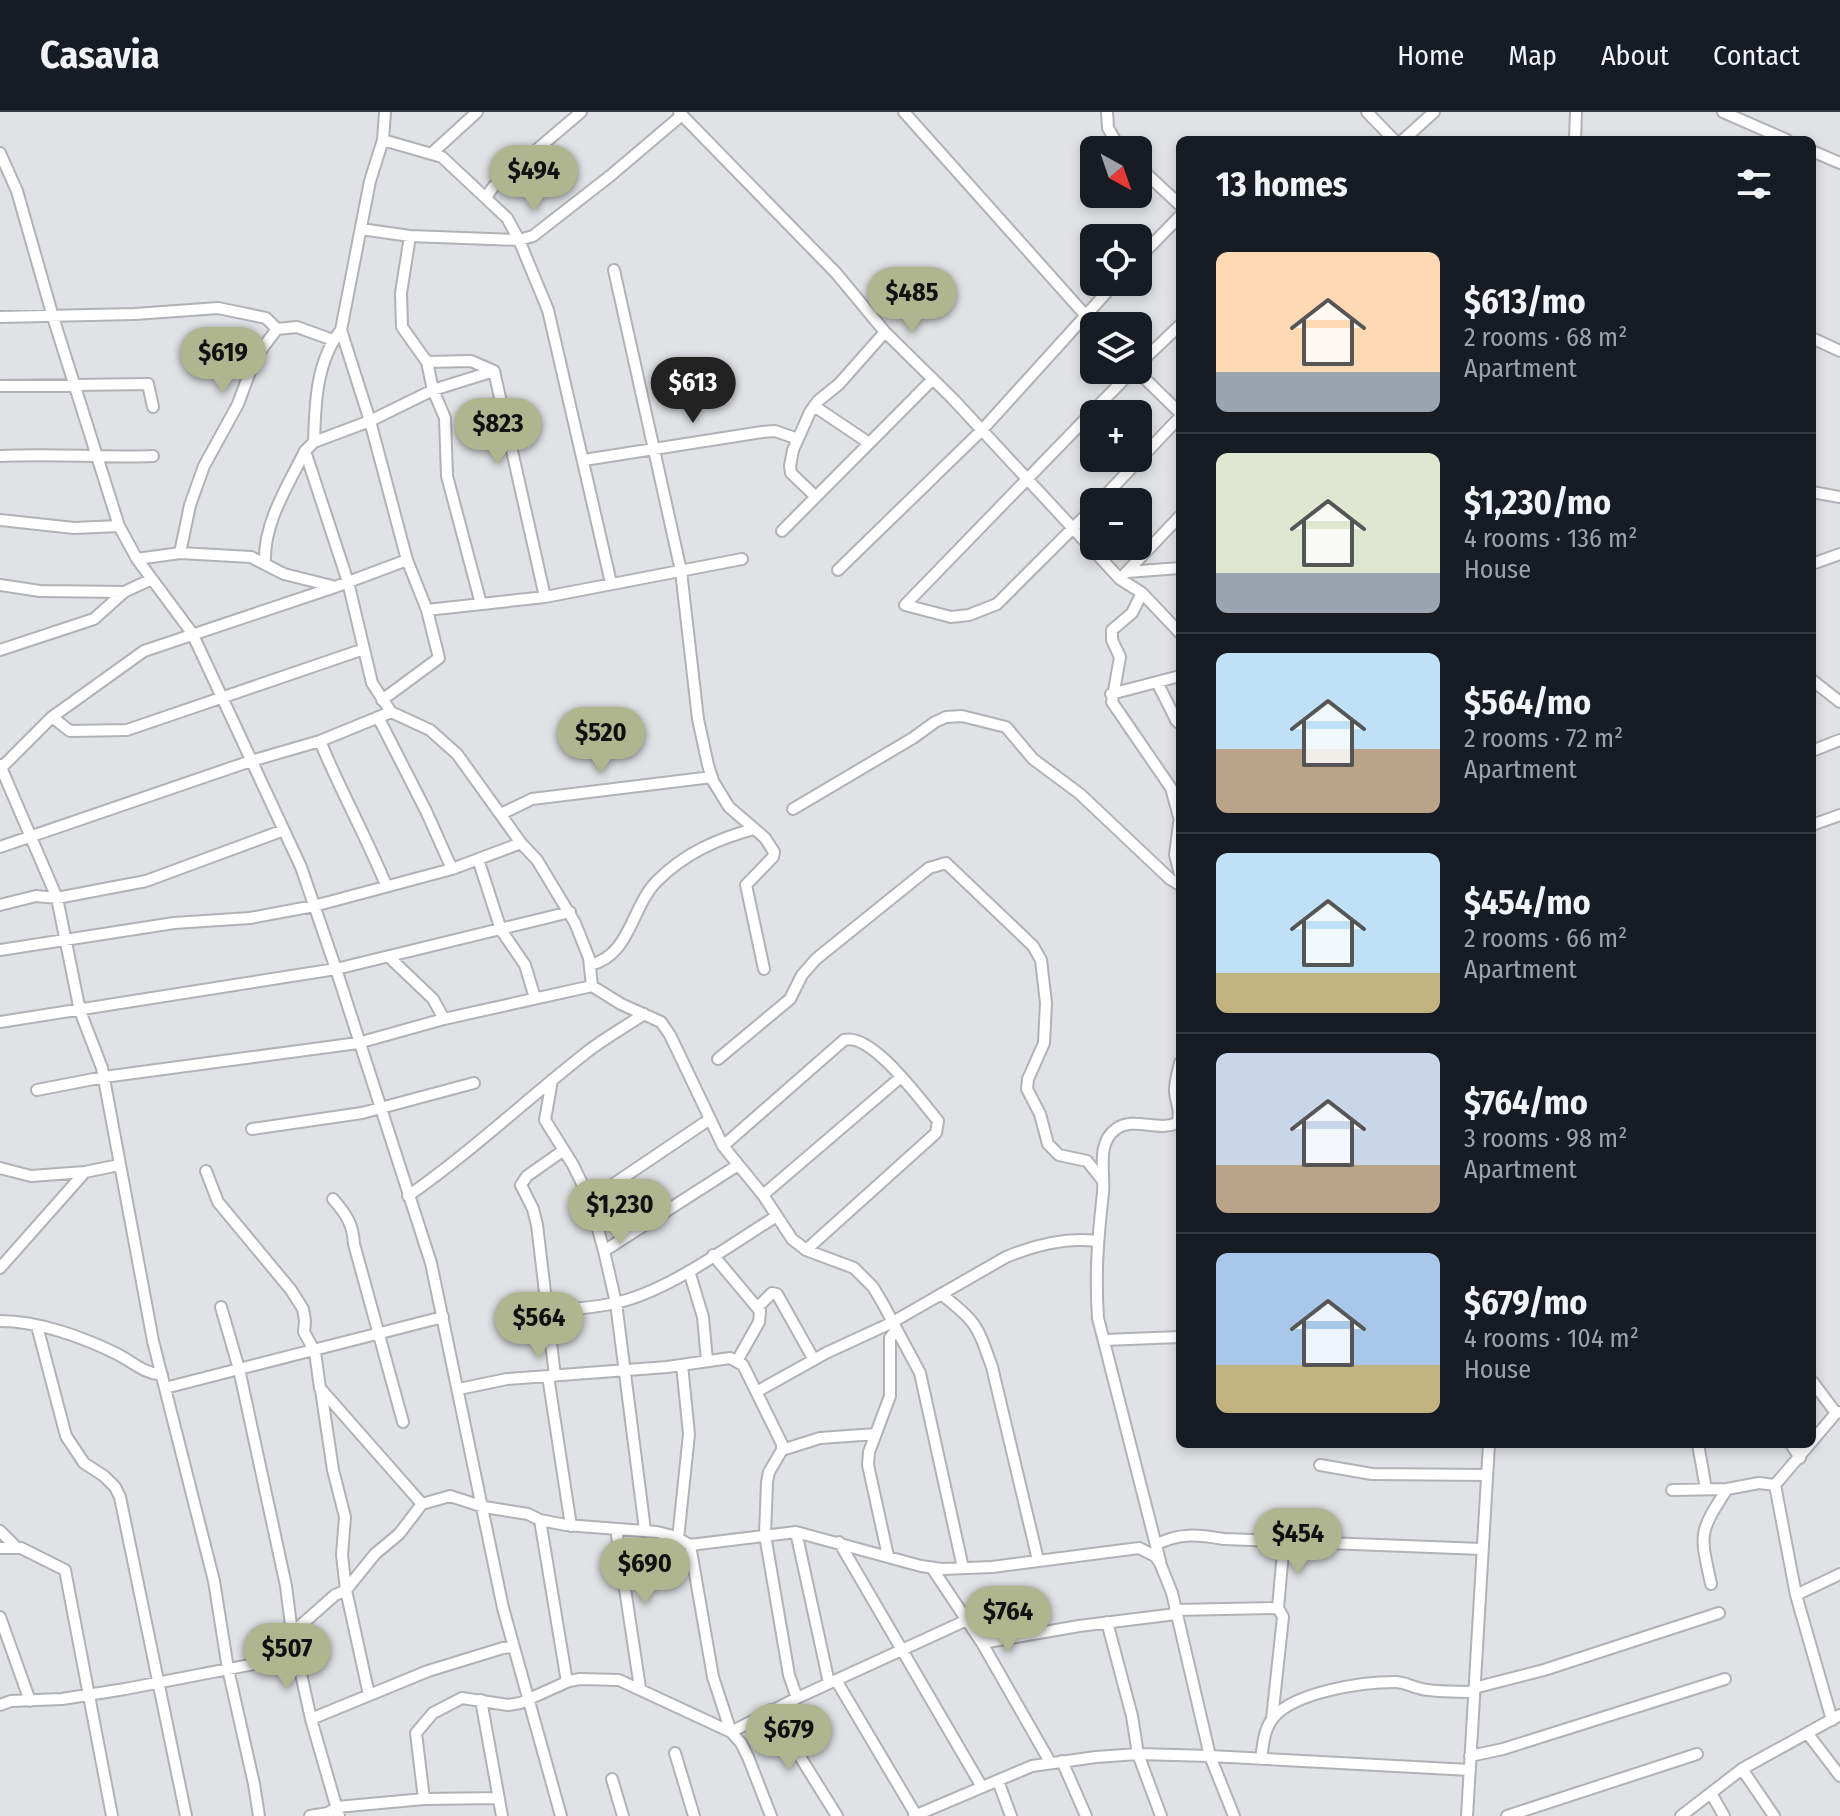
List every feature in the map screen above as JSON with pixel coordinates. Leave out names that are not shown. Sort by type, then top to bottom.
[{"type":"street","points":[[314,442],[315,400],[333,340],[341,330],[370,181],[383,140],[385,112]]},
{"type":"street","points":[[431,154],[477,112]]},
{"type":"street","points":[[486,197],[494,186],[581,112]]},
{"type":"street","points":[[904,112],[1081,312]]},
{"type":"street","points":[[1107,112],[1108,128],[1113,136]]},
{"type":"street","points":[[1367,112],[1390,136]]},
{"type":"street","points":[[1407,136],[1434,112]]},
{"type":"street","points":[[1575,136],[1576,112]]},
{"type":"street","points":[[1723,112],[1778,136]]},
{"type":"street","points":[[361,229],[410,236],[519,240],[533,236],[680,114],[836,273],[885,332],[982,430],[1026,480],[1176,629]]},
{"type":"street","points":[[383,140],[442,157],[507,218],[519,240],[548,310],[611,583]]},
{"type":"street","points":[[0,153],[17,191],[119,526],[137,559],[192,633],[301,867],[336,969],[431,1263],[513,1647],[561,1816]]},
{"type":"street","points":[[1816,153],[1840,163]]},
{"type":"street","points":[[1152,179],[1176,201]]},
{"type":"street","points":[[1152,245],[1176,220]]},
{"type":"street","points":[[410,236],[401,293],[402,327],[427,362],[433,390],[445,418],[447,476],[481,604]]},
{"type":"street","points":[[614,270],[681,571],[698,719],[712,777],[729,807],[765,838],[774,852],[773,857],[746,885],[764,969]]},
{"type":"street","points":[[1087,312],[1102,296]]},
{"type":"street","points":[[0,317],[218,308],[266,318],[277,329]]},
{"type":"street","points":[[838,570],[982,430],[1080,320]]},
{"type":"street","points":[[180,553],[190,505],[204,466],[238,404],[255,358],[277,329],[297,327],[333,340]]},
{"type":"street","points":[[1152,352],[1176,329]]},
{"type":"street","points":[[341,330],[370,421],[407,560],[427,610],[439,658],[382,700]]},
{"type":"street","points":[[816,497],[791,473],[798,439],[814,406],[875,346],[885,332]]},
{"type":"street","points":[[1816,340],[1840,351]]},
{"type":"street","points":[[427,362],[471,361],[494,371]]},
{"type":"street","points":[[265,563],[270,525],[305,451],[314,442],[370,421],[433,390],[494,371]]},
{"type":"street","points":[[494,371],[545,597]]},
{"type":"street","points":[[782,531],[933,379]]},
{"type":"street","points":[[0,386],[148,384],[153,407]]},
{"type":"street","points":[[1080,522],[997,604],[969,615],[951,617],[905,605],[1120,384]]},
{"type":"street","points":[[1151,384],[1176,411]]},
{"type":"street","points":[[814,406],[869,443]]},
{"type":"street","points":[[1112,488],[1176,419]]},
{"type":"street","points":[[584,460],[762,432],[775,431],[798,439]]},
{"type":"street","points":[[305,451],[348,582],[372,683],[391,712],[442,738],[457,754],[521,843],[537,860],[570,912],[590,965],[592,986]]},
{"type":"street","points":[[0,456],[153,456]]},
{"type":"street","points":[[1816,493],[1840,497]]},
{"type":"street","points":[[0,520],[74,528],[119,526]]},
{"type":"street","points":[[1124,575],[1176,520]]},
{"type":"street","points":[[137,559],[180,553],[251,557],[293,577],[335,587]]},
{"type":"street","points":[[1816,563],[1840,554]]},
{"type":"street","points":[[427,610],[545,597],[742,559]]},
{"type":"street","points":[[259,1816],[228,1669],[214,1581],[162,1375],[104,1077],[80,1011],[57,898],[0,767],[52,717],[144,651],[407,560]]},
{"type":"street","points":[[1124,575],[1176,568]]},
{"type":"street","points":[[0,650],[94,619],[124,592],[152,579]]},
{"type":"street","points":[[0,585],[40,591],[124,592]]},
{"type":"street","points":[[1142,593],[1132,613],[1112,630],[1112,640],[1120,657],[1111,694],[1115,710],[1171,788],[1176,806]]},
{"type":"street","points":[[52,717],[70,731],[127,730],[364,649]]},
{"type":"street","points":[[1111,694],[1176,677]]},
{"type":"street","points":[[1157,682],[1176,720]]},
{"type":"street","points":[[1816,683],[1840,702]]},
{"type":"street","points":[[0,847],[251,761],[320,741],[391,712]]},
{"type":"street","points":[[793,809],[935,722],[946,717],[962,716],[1006,727],[1033,759],[1080,794],[1176,883]]},
{"type":"street","points":[[378,717],[452,869]]},
{"type":"street","points":[[1816,749],[1840,740]]},
{"type":"street","points":[[320,741],[340,791],[365,835],[386,885]]},
{"type":"street","points":[[501,814],[532,799],[712,777]]},
{"type":"street","points":[[1816,824],[1840,815]]},
{"type":"street","points":[[590,965],[606,958],[627,936],[657,881],[694,851],[711,842],[754,829]]},
{"type":"street","points":[[0,905],[36,896],[57,898],[146,881],[284,830]]},
{"type":"street","points":[[0,950],[174,923],[250,918],[314,906],[452,869],[521,843]]},
{"type":"street","points":[[478,859],[501,930],[525,965],[535,998]]},
{"type":"street","points":[[718,1059],[790,999],[808,965],[929,868],[946,863],[1033,946],[1041,960],[1046,1003],[1044,1043],[1028,1079],[1027,1089],[1040,1114],[1048,1144],[1059,1155],[1087,1161],[1103,1181]]},
{"type":"street","points":[[0,1022],[336,969],[570,912]]},
{"type":"street","points":[[389,957],[433,999],[444,1019]]},
{"type":"street","points":[[37,1090],[104,1077],[358,1043],[444,1019],[592,986],[621,1004],[661,1022],[723,1146],[763,1195],[792,1239],[806,1250],[854,1268],[873,1287],[920,1373],[963,1568]]},
{"type":"street","points":[[408,1196],[456,1163],[552,1080],[644,1014]]},
{"type":"street","points":[[723,1146],[844,1040],[864,1042],[901,1077],[938,1121],[936,1133],[806,1250]]},
{"type":"street","points":[[763,1195],[901,1077]]},
{"type":"street","points":[[552,1080],[545,1120],[590,1200],[616,1303],[645,1530]]},
{"type":"street","points":[[252,1129],[379,1108],[474,1083]]},
{"type":"street","points":[[590,1200],[710,1119]]},
{"type":"street","points":[[1176,1123],[1160,1127],[1123,1124],[1114,1130],[1105,1145],[1095,1277],[1098,1318],[1160,1563],[1176,1612],[1210,1756],[1234,1816]]},
{"type":"street","points":[[564,1150],[527,1176],[521,1185],[537,1225],[571,1526]]},
{"type":"street","points":[[0,1168],[31,1176],[85,1172],[119,1165]]},
{"type":"street","points":[[604,1251],[738,1165]]},
{"type":"street","points":[[206,1171],[218,1202],[291,1290],[303,1309],[304,1332],[315,1352],[333,1470],[345,1517],[342,1555],[346,1590],[369,1695]]},
{"type":"street","points":[[0,1268],[85,1172]]},
{"type":"street","points":[[333,1199],[348,1217],[354,1232],[354,1244],[403,1422]]},
{"type":"street","points":[[547,1312],[616,1303],[689,1271],[777,1216]]},
{"type":"street","points":[[758,1391],[814,1360],[894,1326],[941,1294],[1026,1249],[1077,1238],[1097,1241]]},
{"type":"street","points":[[713,1255],[758,1307],[759,1322],[737,1361]]},
{"type":"street","points":[[689,1271],[703,1317],[707,1361]]},
{"type":"street","points":[[758,1307],[772,1293],[777,1294],[814,1360]]},
{"type":"street","points":[[941,1294],[970,1317],[992,1367],[1038,1560]]},
{"type":"street","points":[[221,1307],[239,1369],[286,1586],[296,1656],[338,1812]]},
{"type":"street","points":[[165,1388],[443,1317]]},
{"type":"street","points":[[0,1321],[37,1326],[115,1353],[142,1370],[162,1375]]},
{"type":"street","points":[[37,1326],[66,1436],[84,1463],[104,1476],[120,1497],[186,1816]]},
{"type":"street","points":[[888,1556],[868,1465],[869,1452],[890,1396],[890,1338],[894,1326]]},
{"type":"street","points":[[1104,1340],[1176,1337]]},
{"type":"street","points":[[459,1389],[507,1379],[682,1365],[730,1358],[748,1372],[775,1427],[782,1450]]},
{"type":"street","points":[[678,1539],[689,1434],[682,1365]]},
{"type":"street","points":[[1816,1386],[1838,1412],[1816,1439]]},
{"type":"street","points":[[320,1388],[422,1504]]},
{"type":"street","points":[[797,1698],[789,1675],[765,1535],[769,1472],[782,1450],[820,1438],[876,1434]]},
{"type":"street","points":[[1467,1816],[1489,1448]]},
{"type":"street","points":[[1699,1448],[1706,1489]]},
{"type":"street","points":[[1794,1448],[1800,1458]]},
{"type":"street","points":[[1775,1485],[1808,1448]]},
{"type":"street","points":[[1320,1465],[1372,1474],[1487,1475]]},
{"type":"street","points":[[1672,1490],[1727,1489],[1759,1483],[1775,1485]]},
{"type":"street","points":[[1681,1816],[1742,1769],[1836,1717],[1796,1595],[1775,1485]]},
{"type":"street","points":[[1711,1584],[1703,1531],[1727,1489]]},
{"type":"street","points":[[292,1633],[335,1595],[346,1590],[365,1565],[399,1534],[422,1504],[450,1496],[484,1507],[528,1514],[540,1520],[571,1526],[645,1530],[690,1545],[796,1532],[932,1568],[963,1568],[1139,1548],[1155,1556],[1160,1563]]},
{"type":"street","points":[[540,1520],[567,1682]]},
{"type":"street","points":[[616,1529],[640,1688]]},
{"type":"street","points":[[0,1531],[16,1547],[65,1570],[112,1816]]},
{"type":"street","points":[[796,1532],[832,1681],[915,1816],[936,1811],[1032,1766],[1138,1754],[1470,1770]]},
{"type":"street","points":[[1156,1545],[1173,1536],[1187,1534],[1224,1539],[1482,1549]]},
{"type":"street","points":[[1272,1719],[1283,1617],[1278,1608],[1284,1541]]},
{"type":"street","points":[[839,1542],[982,1787]]},
{"type":"street","points":[[690,1545],[713,1677],[731,1732],[748,1757],[771,1816]]},
{"type":"street","points":[[0,1548],[16,1547]]},
{"type":"street","points":[[932,1568],[982,1643],[1050,1762]]},
{"type":"street","points":[[1796,1595],[1840,1574]]},
{"type":"street","points":[[982,1643],[1176,1612],[1278,1608]]},
{"type":"street","points":[[1261,1759],[1266,1728],[1281,1710],[1295,1702],[1340,1688],[1396,1682],[1419,1689],[1474,1690],[1719,1613]]},
{"type":"street","points":[[0,1617],[30,1701]]},
{"type":"street","points":[[731,1732],[832,1681],[967,1620]]},
{"type":"street","points":[[1107,1622],[1132,1716],[1138,1754],[1161,1816]]},
{"type":"street","points":[[311,1719],[428,1671],[513,1647]]},
{"type":"street","points":[[0,1705],[91,1695],[296,1656]]},
{"type":"street","points":[[424,1799],[416,1733],[424,1722],[447,1704],[462,1698],[508,1705],[580,1679],[619,1680],[731,1732]]},
{"type":"street","points":[[1470,1756],[1503,1749],[1725,1679]]},
{"type":"street","points":[[481,1700],[502,1816]]},
{"type":"street","points":[[771,1710],[837,1816]]},
{"type":"street","points":[[1808,1734],[1840,1776]]},
{"type":"street","points":[[675,1753],[694,1816]]},
{"type":"street","points":[[1507,1816],[1697,1754]]},
{"type":"street","points":[[1062,1761],[1086,1816]]},
{"type":"street","points":[[1742,1769],[1774,1816]]},
{"type":"street","points":[[612,1779],[623,1816]]},
{"type":"street","points":[[998,1781],[1011,1816]]},
{"type":"street","points":[[1712,1795],[1724,1816]]},
{"type":"street","points":[[310,1816],[424,1799],[499,1798]]}]
